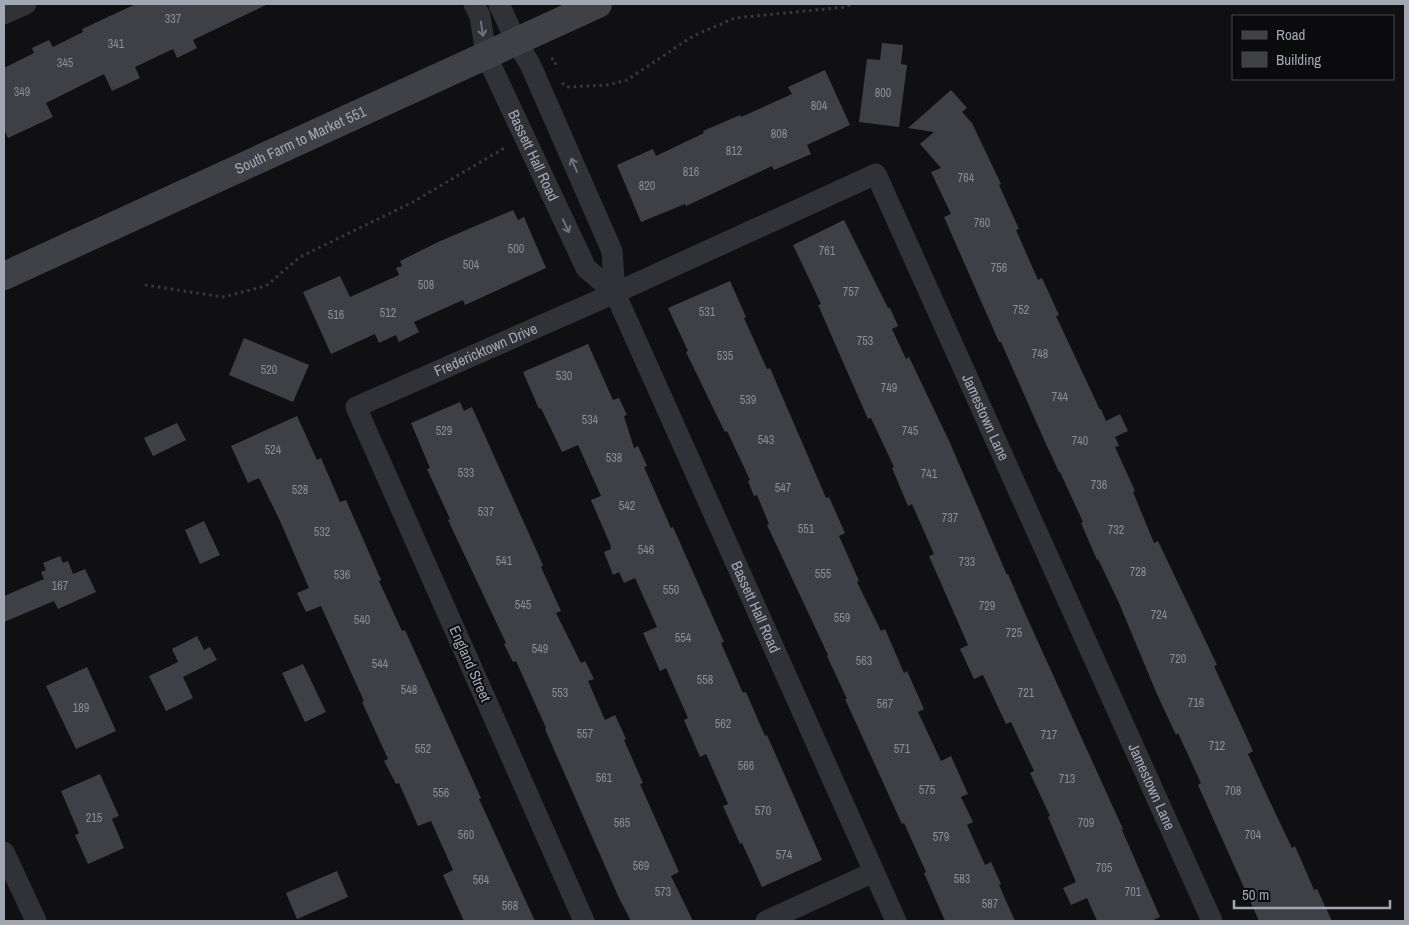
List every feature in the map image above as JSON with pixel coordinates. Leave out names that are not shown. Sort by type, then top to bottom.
[{"type":"main road","name":"South Farm to Market 551","points":[[4,276],[598,4]]},
{"type":"street","points":[[4,14],[26,4]]},
{"type":"street","name":"Bassett Hall Road","points":[[474,4],[480,16],[486,55],[586,268],[615,293]]},
{"type":"street","name":"Bassett Hall Road","points":[[499,4],[516,41],[530,64],[612,252],[615,293],[896,921]]},
{"type":"street","name":"Jamestown Lane","points":[[615,293],[876,174],[1212,921]]},
{"type":"street","name":"Fredericktown Drive","points":[[356,408],[615,293]]},
{"type":"street","name":"England Street","points":[[356,408],[584,921]]},
{"type":"street","points":[[4,852],[36,921]]},
{"type":"street","points":[[766,921],[874,872]]},
{"type":"path","points":[[559,81],[567,87],[617,83],[627,80],[693,36],[735,18],[846,7],[851,4]]},
{"type":"path","points":[[530,64],[554,59],[558,74]]},
{"type":"path","points":[[145,285],[223,297],[266,286],[300,257],[413,202],[513,143]]},
{"type":"building","points":[[136,4],[268,4],[193,40],[197,48],[177,58],[173,49],[135,67],[140,78],[112,91],[104,74],[46,103],[53,117],[8,138],[4,129],[4,68],[34,53],[32,48],[49,40],[53,47],[83,32],[82,29]]},
{"type":"building","points":[[882,43],[903,45],[901,64],[907,65],[899,127],[859,122],[867,59],[880,60]]},
{"type":"building","points":[[825,70],[850,125],[807,145],[811,154],[774,170],[772,166],[686,206],[685,204],[641,222],[617,165],[653,149],[656,156],[704,133],[703,131],[740,115],[741,117],[792,94],[788,87]]},
{"type":"building","points":[[951,90],[967,108],[962,112],[972,123],[1001,184],[999,185],[1019,229],[1016,230],[1038,280],[1042,278],[1059,315],[1056,316],[1100,410],[1106,421],[1120,414],[1128,431],[1115,437],[1119,446],[1115,447],[1135,491],[1133,492],[1154,543],[1158,541],[1217,665],[1214,666],[1253,751],[1248,754],[1271,804],[1292,848],[1295,846],[1314,890],[1317,889],[1332,921],[1259,921],[1198,785],[1201,783],[1178,733],[1176,735],[1156,692],[1119,603],[1081,523],[1083,522],[1001,342],[999,342],[944,217],[951,214],[931,172],[941,168],[920,144],[934,132],[908,128]]},
{"type":"building","points":[[513,210],[518,220],[524,217],[546,268],[465,305],[463,300],[414,322],[419,332],[399,342],[396,335],[379,343],[375,334],[331,354],[303,292],[340,276],[350,297],[399,275],[396,268],[402,266],[400,261],[438,242]]},
{"type":"building","points":[[844,220],[888,308],[890,308],[898,326],[892,329],[906,359],[909,357],[950,443],[1007,575],[1123,829],[1160,917],[1151,921],[1097,921],[1087,898],[1071,905],[1063,888],[1076,882],[1048,817],[1050,816],[1030,773],[1034,771],[1011,722],[1006,724],[983,675],[974,679],[960,649],[968,645],[929,556],[934,554],[912,504],[908,506],[892,468],[894,467],[871,418],[868,419],[818,305],[821,304],[793,245]]},
{"type":"building","points":[[730,281],[767,369],[770,368],[826,498],[829,497],[845,533],[839,536],[859,581],[857,582],[881,631],[885,629],[904,673],[907,671],[924,709],[918,712],[941,761],[951,756],[968,794],[961,797],[973,822],[967,825],[985,865],[991,862],[1015,921],[945,921],[904,823],[902,824],[845,699],[847,699],[828,655],[767,525],[769,524],[757,495],[754,496],[748,481],[750,480],[727,431],[725,432],[686,352],[688,351],[668,308]]},
{"type":"building","points":[[244,338],[309,365],[293,402],[229,375]]},
{"type":"building","points":[[588,344],[613,400],[619,398],[627,415],[624,416],[634,448],[638,446],[647,466],[644,467],[724,642],[721,643],[743,693],[746,692],[765,736],[767,735],[822,860],[762,887],[723,806],[728,804],[706,754],[700,757],[684,720],[688,718],[666,668],[660,671],[643,633],[657,627],[635,578],[624,583],[619,572],[613,575],[604,552],[611,549],[610,544],[591,500],[601,496],[578,445],[562,452],[541,408],[539,409],[523,372]]},
{"type":"building","points":[[460,402],[464,411],[472,407],[543,565],[541,567],[561,611],[556,613],[581,663],[585,661],[594,679],[588,681],[605,720],[615,715],[626,739],[624,740],[643,783],[640,784],[679,872],[671,876],[693,921],[631,921],[619,898],[516,661],[513,662],[504,644],[506,643],[448,520],[450,519],[427,469],[430,468],[411,423]]},
{"type":"building","points":[[297,416],[317,460],[321,458],[340,502],[346,500],[381,580],[379,581],[402,631],[405,630],[535,921],[464,921],[443,875],[453,870],[431,821],[418,826],[399,783],[396,784],[384,761],[388,759],[321,606],[306,612],[297,593],[309,588],[280,521],[259,478],[248,483],[231,446]]},
{"type":"building","points":[[177,423],[186,440],[153,456],[144,438]]},
{"type":"building","points":[[204,521],[220,555],[200,564],[185,530]]},
{"type":"building","points":[[60,556],[63,563],[68,561],[73,574],[85,569],[96,592],[58,609],[54,601],[4,622],[4,596],[44,579],[41,572],[46,570],[43,563]]},
{"type":"building","points":[[197,636],[204,650],[210,647],[217,660],[183,677],[193,698],[166,711],[149,676],[178,662],[172,649]]},
{"type":"building","points":[[303,664],[326,712],[305,722],[282,673]]},
{"type":"building","points":[[87,667],[116,731],[76,749],[46,686]]},
{"type":"building","points":[[100,774],[119,816],[112,819],[124,848],[88,864],[75,835],[79,833],[61,791]]},
{"type":"building","points":[[337,871],[348,897],[297,919],[286,893]]}]
